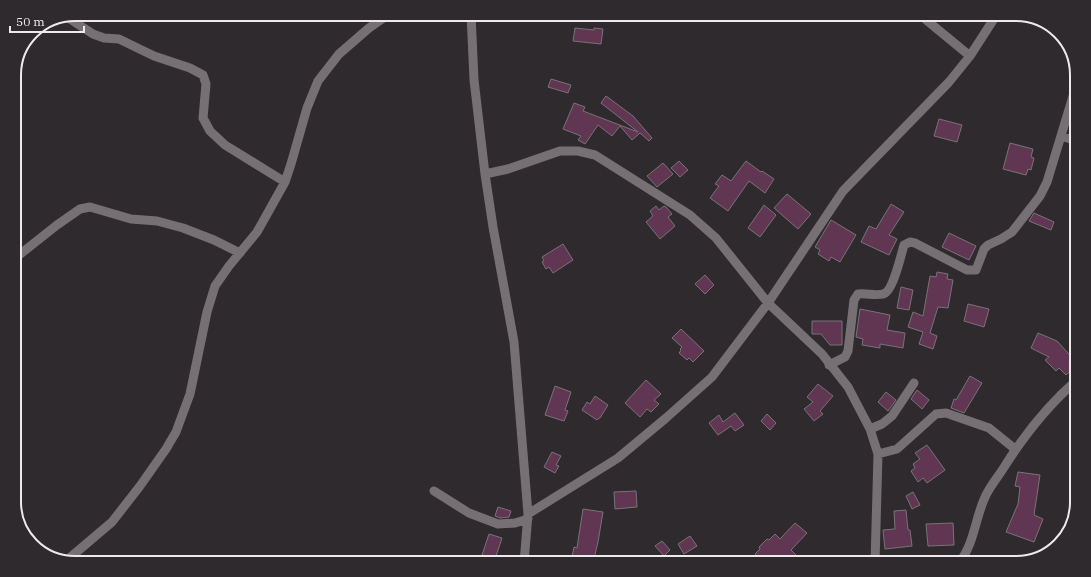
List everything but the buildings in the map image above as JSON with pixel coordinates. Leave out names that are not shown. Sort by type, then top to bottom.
[{"type":"street","points":[[73,21],[93,34],[104,38],[119,39],[154,56],[190,68],[203,75],[206,84],[203,118],[210,130],[225,145],[284,182]]},
{"type":"street","points":[[72,556],[112,522],[140,486],[176,432],[190,394],[207,312],[215,286],[257,232],[284,182],[291,164],[307,108],[318,81],[339,54],[379,21]]},
{"type":"street","points":[[471,21],[474,80],[485,174],[514,342],[528,517],[525,556]]},
{"type":"street","points":[[928,21],[970,56]]},
{"type":"street","points":[[434,491],[470,513],[498,524],[515,523],[528,517],[618,458],[712,377],[768,303],[843,192],[949,82],[970,56],[992,21]]},
{"type":"street","points":[[830,364],[845,357],[848,351],[854,300],[858,294],[884,294],[889,290],[904,246],[910,242],[915,243],[967,270],[976,270],[984,249],[988,245],[1012,232],[1040,196],[1047,182],[1070,106]]},
{"type":"street","points":[[1061,136],[1070,139]]},
{"type":"street","points":[[485,174],[508,169],[560,151],[578,151],[595,155],[690,215],[716,238],[768,303],[822,354],[848,387],[870,429],[878,454],[875,556]]},
{"type":"street","points":[[21,253],[80,209],[90,207],[131,219],[157,221],[183,228],[214,240],[240,253]]},
{"type":"street","points":[[870,429],[882,424],[892,416],[914,383]]},
{"type":"street","points":[[963,556],[971,542],[979,512],[986,495],[1015,449],[1059,395],[1070,386]]},
{"type":"street","points":[[878,454],[897,449],[936,414],[941,413],[989,428],[1015,449]]}]
